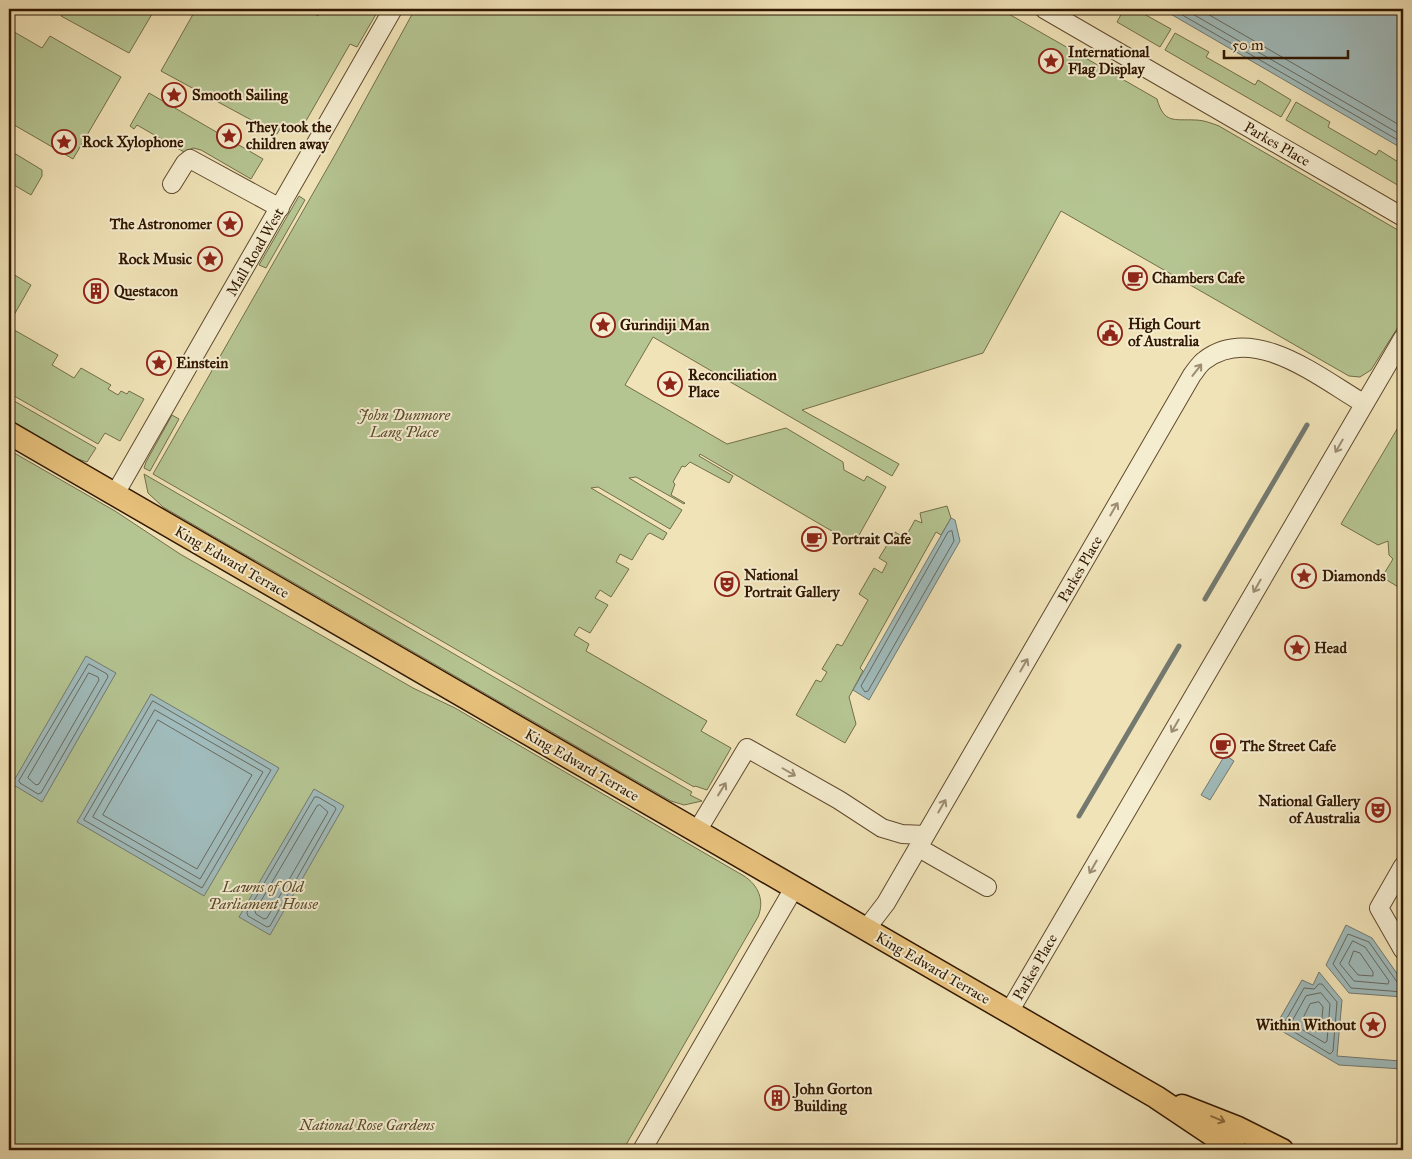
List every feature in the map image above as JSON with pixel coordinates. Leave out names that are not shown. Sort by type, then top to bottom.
[{"type":"main road","name":"King Edward Terrace","points":[[9,433],[1156,1097],[1235,1150]]},
{"type":"main road","name":"King Edward Terrace","points":[[1156,1097],[1224,1122],[1282,1150]]},
{"type":"street","name":"Mall Road West","points":[[115,494],[393,9]]},
{"type":"street","name":"Parkes Place","points":[[1044,9],[1403,218]]},
{"type":"street","points":[[172,184],[185,163],[190,159],[280,208]]},
{"type":"street","name":"Parkes Place","points":[[1009,1012],[1363,403],[1403,338]]},
{"type":"street","name":"Parkes Place","points":[[866,929],[886,903],[1192,375],[1204,360],[1227,349],[1256,347],[1281,356],[1363,403]]},
{"type":"street","points":[[697,831],[746,748],[839,800],[882,828],[922,842],[987,887]]},
{"type":"street","points":[[1403,866],[1379,908],[1403,950]]},
{"type":"street","points":[[642,1150],[794,888]]},
{"type":"street","points":[[886,903],[889,942]]},
{"type":"green space","points":[[65,9],[155,9],[129,53],[61,16]]},
{"type":"green space","points":[[196,9],[280,9],[290,15],[294,9],[306,9],[318,16],[322,9],[379,9],[357,47],[350,44],[299,133],[283,124],[277,134],[161,71]]},
{"type":"green space","name":"John Dunmore Lang Place","points":[[415,9],[1000,9],[1157,99],[1163,113],[1171,119],[1201,121],[1219,126],[1403,233],[1403,319],[1371,370],[1360,377],[1349,376],[1061,211],[983,353],[802,410],[899,464],[892,476],[653,337],[625,385],[727,444],[786,428],[843,462],[844,470],[864,481],[867,476],[886,487],[854,544],[700,454],[699,456],[733,476],[729,483],[690,462],[685,467],[682,466],[673,482],[675,484],[671,495],[684,504],[636,477],[629,478],[682,510],[670,529],[598,487],[591,488],[667,533],[663,540],[650,533],[647,535],[632,560],[620,554],[616,562],[629,569],[611,597],[600,590],[595,598],[608,605],[590,633],[579,627],[574,635],[589,644],[586,651],[707,721],[701,731],[731,748],[707,790],[694,787],[153,474],[336,153]]},
{"type":"green space","points":[[1124,9],[1135,9],[1171,29],[1160,47],[1117,22]]},
{"type":"green space","points":[[9,29],[42,48],[50,36],[121,77],[73,159],[9,122]]},
{"type":"green space","points":[[1175,33],[1209,52],[1206,57],[1255,85],[1258,80],[1291,100],[1281,117],[1165,50]]},
{"type":"green space","points":[[149,93],[263,159],[251,179],[201,150],[193,148],[184,152],[137,125],[134,129],[130,126]]},
{"type":"green space","points":[[1296,102],[1330,122],[1328,127],[1376,155],[1379,150],[1403,165],[1401,187],[1286,120]]},
{"type":"green space","points":[[9,150],[42,170],[42,176],[31,195],[9,182]]},
{"type":"green space","points":[[299,196],[305,200],[266,268],[259,265]]},
{"type":"green space","points":[[13,274],[31,285],[10,322],[9,281]]},
{"type":"green space","points":[[9,327],[58,355],[52,365],[74,378],[81,368],[111,385],[108,389],[118,395],[121,391],[127,394],[129,391],[144,399],[120,441],[105,433],[98,444],[9,393]]},
{"type":"green space","points":[[9,398],[96,448],[87,462],[75,458],[9,419]]},
{"type":"green space","points":[[172,415],[179,419],[150,471],[144,468],[146,462]]},
{"type":"green space","points":[[1403,419],[1403,590],[1382,577],[1393,559],[1389,555],[1388,541],[1378,545],[1341,524]]},
{"type":"green space","name":"Lawns of Old Parliament House","points":[[9,450],[115,511],[180,554],[413,688],[455,708],[744,876],[753,884],[759,894],[761,905],[758,917],[623,1150],[9,1150]]},
{"type":"green space","points":[[144,474],[692,792],[690,795],[702,801],[684,805],[671,801],[163,507],[148,493]]},
{"type":"green space","points":[[947,506],[951,518],[941,535],[936,532],[860,668],[863,671],[849,697],[856,724],[845,743],[796,715],[816,680],[821,682],[827,672],[822,669],[837,644],[842,646],[868,600],[859,594],[874,568],[882,573],[887,563],[879,558],[895,532],[905,538],[915,520],[922,523],[920,513]]},
{"type":"water","points":[[1162,9],[1403,9],[1403,149]]},
{"type":"water","points":[[951,518],[955,520],[960,541],[869,700],[853,690]]},
{"type":"water","points":[[86,656],[116,673],[42,802],[12,784]]},
{"type":"water","points":[[151,694],[279,768],[204,896],[77,822]]},
{"type":"water","points":[[1225,755],[1234,761],[1210,800],[1201,795]]},
{"type":"water","points":[[314,789],[344,806],[270,935],[239,917]]},
{"type":"water","points":[[1346,925],[1372,938],[1403,982],[1403,997],[1349,993],[1326,965]]},
{"type":"water","points":[[1319,972],[1342,1000],[1337,1056],[1400,1061],[1403,1026],[1403,1069],[1339,1065],[1275,1027],[1302,980],[1313,985]]},
{"type":"waterway","points":[[1205,599],[1307,425]]},
{"type":"waterway","points":[[1079,816],[1179,646]]},
{"type":"place","name":"International Flag Display","points":[[1051,61]]},
{"type":"place","name":"Smooth Sailing","points":[[174,95]]},
{"type":"place","name":"They took the children away","points":[[229,136]]},
{"type":"place","name":"Rock Xylophone","points":[[64,142]]},
{"type":"place","name":"The Astronomer","points":[[230,224]]},
{"type":"place","name":"Rock Music","points":[[210,259]]},
{"type":"place","name":"Chambers Cafe","points":[[1135,278]]},
{"type":"place","name":"Questacon","points":[[96,291]]},
{"type":"place","name":"Gurindiji Man","points":[[603,325]]},
{"type":"place","name":"High Court of Australia","points":[[1110,333]]},
{"type":"place","name":"Einstein","points":[[159,363]]},
{"type":"place","name":"Reconciliation Place","points":[[670,384]]},
{"type":"place","name":"Portrait Cafe","points":[[814,539]]},
{"type":"place","name":"Diamonds","points":[[1304,576]]},
{"type":"place","name":"National Portrait Gallery","points":[[727,584]]},
{"type":"place","name":"Head","points":[[1297,648]]},
{"type":"place","name":"The Street Cafe","points":[[1223,746]]},
{"type":"place","name":"National Gallery of Australia","points":[[1378,810]]},
{"type":"place","name":"Within Without","points":[[1373,1025]]},
{"type":"place","name":"John Gorton Building","points":[[777,1098]]},
{"type":"park label","name":"National Rose Gardens","points":[[367,1125]]}]
